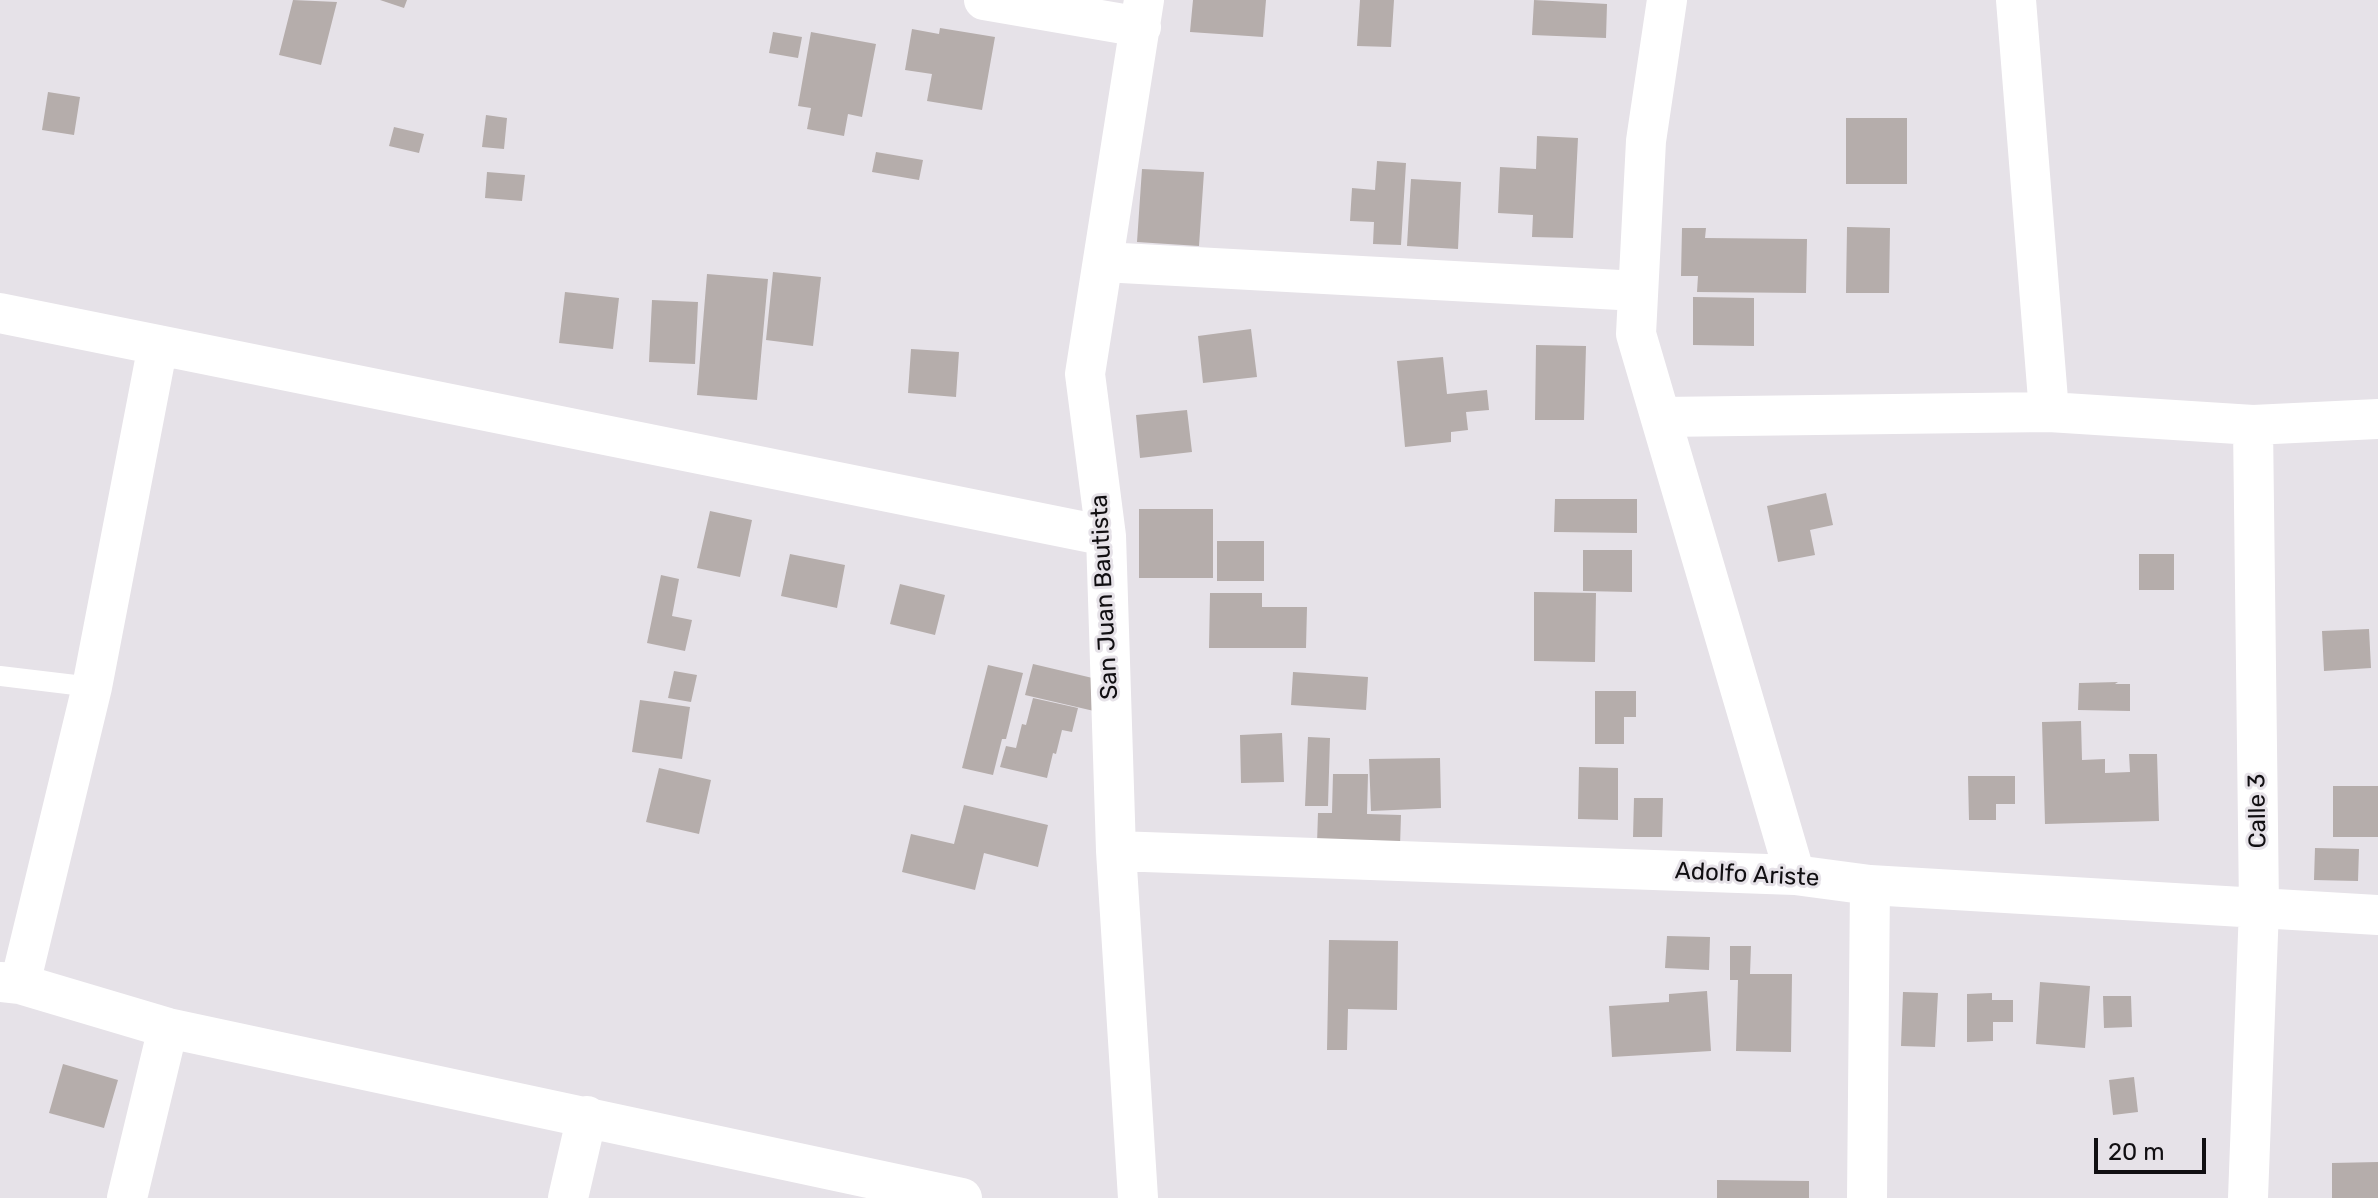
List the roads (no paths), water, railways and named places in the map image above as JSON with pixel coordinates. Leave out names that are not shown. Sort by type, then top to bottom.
[{"type":"street","points":[[984,0],[1143,14]]},
{"type":"street","points":[[1667,0],[1646,141],[1636,334],[1795,875]]},
{"type":"street","points":[[2016,0],[2049,412]]},
{"type":"street","name":"San Juan Bautista","points":[[1138,1198],[1116,851],[1106,536],[1085,374],[1143,14]]},
{"type":"street","points":[[1103,262],[1638,291]]},
{"type":"street","points":[[0,313],[1106,536]]},
{"type":"street","points":[[158,345],[92,687],[10,983],[168,1028],[962,1198]]},
{"type":"street","points":[[1662,417],[2049,412],[2253,425],[2378,419]]},
{"type":"street","name":"Calle 3","points":[[2248,1198],[2259,908],[2253,425]]},
{"type":"street","name":"Adolfo Ariste","points":[[1116,851],[1795,875],[1870,885],[2378,915]]},
{"type":"street","points":[[1867,1198],[1870,885]]},
{"type":"street","points":[[127,1198],[168,1028]]},
{"type":"street","points":[[568,1198],[587,1116]]},
{"type":"lane","points":[[0,676],[92,687]]}]
